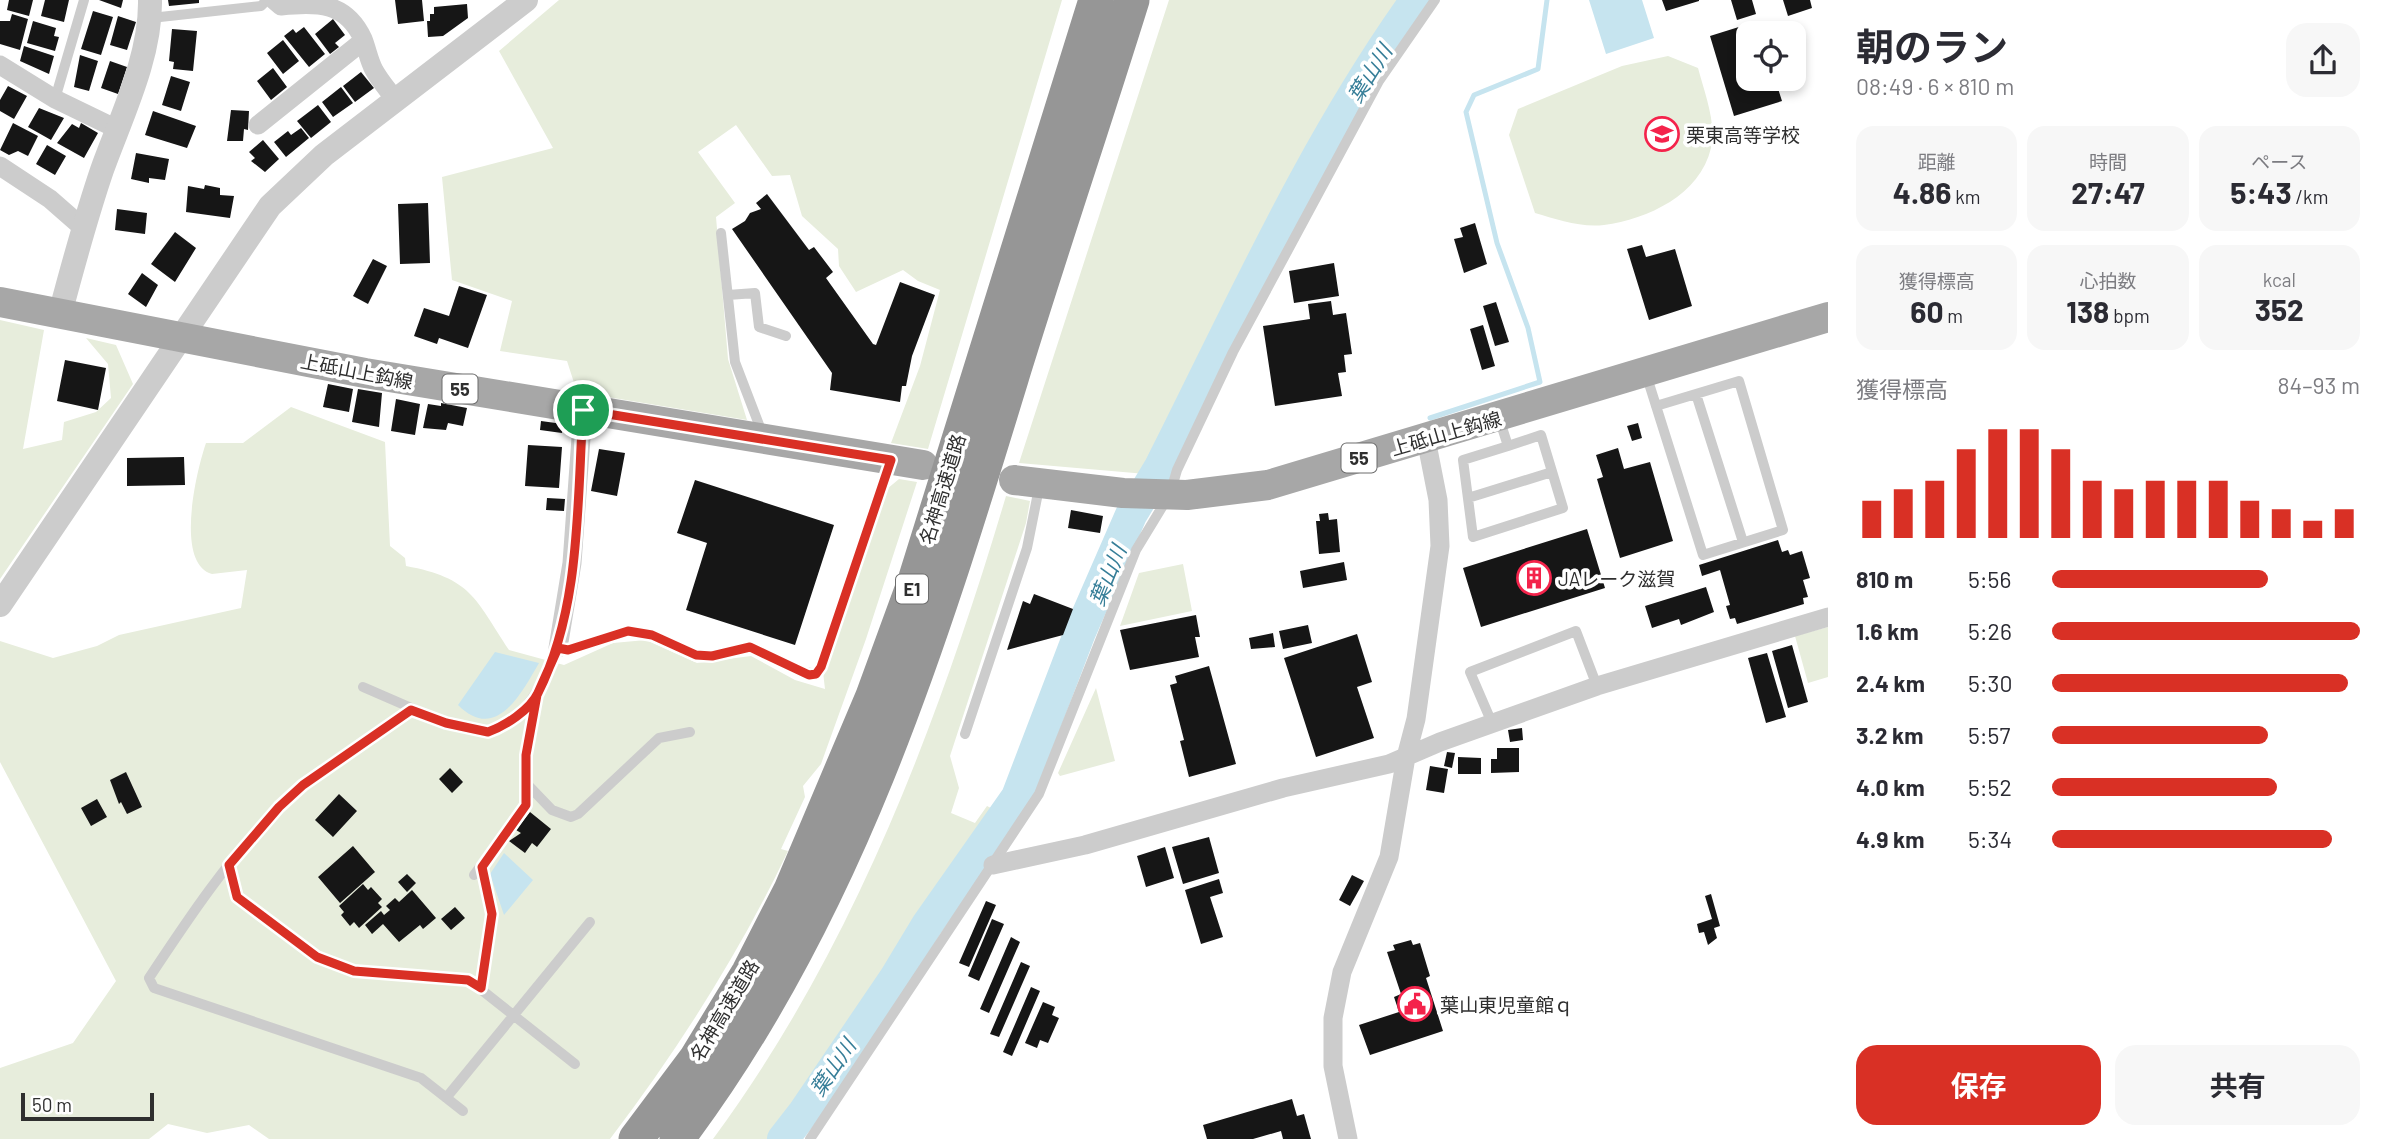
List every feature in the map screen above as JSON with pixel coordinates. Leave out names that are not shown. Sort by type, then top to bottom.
[{"type":"highway","points":[[983,355],[1085,0]]},
{"type":"highway","name":"名神高速道路","points":[[636,1139],[696,1059],[749,972],[830,803],[914,584],[983,355],[1096,0]]},
{"type":"highway","name":"名神高速道路","points":[[677,1139],[724,1077],[778,988],[821,903],[902,710],[946,590],[1132,0]]},
{"type":"main road","name":"上砥山上鈎線","points":[[0,302],[365,373],[923,465]]},
{"type":"main road","name":"上砥山上鈎線","points":[[1027,482],[1123,493],[1187,495],[1268,485],[1828,317]]},
{"type":"street","points":[[274,0],[281,6],[318,3],[333,6],[348,15],[363,41],[373,69],[397,101]]},
{"type":"street","points":[[0,605],[270,206],[324,155],[526,0]]},
{"type":"street","points":[[60,314],[82,227],[142,55],[150,9]]},
{"type":"street","points":[[258,125],[363,41]]},
{"type":"street","points":[[0,65],[55,99],[117,128]]},
{"type":"street","points":[[0,166],[50,198],[82,227]]},
{"type":"street","points":[[558,648],[572,563],[583,410]]},
{"type":"street","points":[[1348,1139],[1333,1066],[1333,1018],[1342,972],[1389,857],[1406,757],[1416,719],[1440,546],[1438,500],[1426,439]]},
{"type":"street","points":[[993,865],[1098,842],[1283,788],[1389,764],[1492,723],[1597,686],[1828,617]]},
{"type":"lane","points":[[55,99],[84,0]]},
{"type":"lane","points":[[150,9],[261,6],[267,0]]},
{"type":"lane","points":[[810,1139],[1039,794],[1136,550],[1233,352],[1379,81],[1435,0]]},
{"type":"lane","points":[[721,233],[735,362],[752,399],[765,439]]},
{"type":"lane","points":[[728,295],[755,293],[759,327],[786,336]]},
{"type":"lane","points":[[1645,373],[1703,555],[1783,530],[1740,381],[1656,406]]},
{"type":"lane","points":[[1696,394],[1743,542]]},
{"type":"lane","points":[[1499,417],[1508,446]]},
{"type":"lane","points":[[1541,435],[1563,508],[1473,537],[1463,460],[1508,446],[1541,435]]},
{"type":"lane","points":[[481,988],[492,914],[478,871],[526,805],[526,755],[537,695],[558,648],[568,650],[628,631],[652,635],[696,655],[712,656],[750,647],[795,670],[809,675],[816,674],[821,667],[891,460]]},
{"type":"lane","points":[[1468,498],[1552,472]]},
{"type":"lane","points":[[965,734],[1027,548],[1027,482]]},
{"type":"lane","points":[[1492,723],[1470,672],[1576,631],[1597,686]]},
{"type":"lane","points":[[363,687],[446,723],[488,732],[517,715],[537,695]]},
{"type":"lane","points":[[411,710],[303,785],[279,807],[229,865],[149,978],[155,988],[421,1078],[463,1111]]},
{"type":"lane","points":[[527,784],[552,810],[571,817],[578,814],[659,738],[690,732]]},
{"type":"lane","points":[[229,865],[237,897],[317,957],[354,971],[468,980],[575,1064]]},
{"type":"lane","points":[[446,1098],[590,922]]},
{"type":"green space","points":[[559,0],[1062,0],[928,449],[891,443],[920,366],[940,290],[918,281],[903,270],[856,292],[839,266],[838,249],[802,216],[790,175],[772,176],[736,125],[698,152],[735,203],[716,217],[728,359],[747,420],[577,392],[567,361],[500,351],[512,301],[452,280],[442,177],[553,148],[499,51]]},
{"type":"green space","points":[[1169,0],[1403,0],[1313,136],[1146,474],[1019,463]]},
{"type":"green space","points":[[1668,56],[1698,68],[1709,108],[1711,148],[1696,179],[1670,202],[1621,222],[1586,225],[1535,213],[1509,135],[1518,109],[1622,66]]},
{"type":"green space","points":[[0,320],[44,330],[23,449],[62,440],[64,422],[96,412],[111,398],[108,364],[86,338],[116,345],[133,384],[0,579]]},
{"type":"green space","points":[[291,407],[385,442],[390,546],[405,558],[406,566],[428,571],[458,584],[479,604],[509,650],[564,665],[613,643],[646,640],[697,663],[751,656],[795,680],[825,689],[823,672],[887,489],[899,479],[917,482],[866,639],[821,764],[803,786],[805,797],[781,849],[788,851],[749,927],[706,1000],[610,1139],[269,1139],[249,1125],[207,1133],[168,1124],[149,1139],[0,1139],[0,1068],[73,1043],[116,981],[0,762],[0,641],[53,658],[97,646],[119,635],[241,608],[247,570],[212,574],[200,566],[194,553],[191,514],[198,473],[206,443],[243,443]]},
{"type":"green space","points":[[1006,496],[1030,501],[1026,523],[950,756],[959,788],[951,813],[975,823],[987,806],[999,812],[924,913],[888,978],[774,1139],[713,1139],[763,1066],[809,990],[850,911],[887,830],[952,665]]},
{"type":"green space","points":[[1183,564],[1192,611],[1120,626],[1139,573]]},
{"type":"green space","points":[[1828,627],[1828,677],[1808,683],[1795,636]]},
{"type":"green space","points":[[1096,688],[1115,761],[1060,776],[1058,773]]},
{"type":"water","points":[[1589,0],[1642,0],[1654,38],[1606,54]]},
{"type":"water","points":[[495,652],[539,663],[506,710],[496,717],[484,719],[472,715],[458,705]]},
{"type":"water","points":[[504,853],[533,880],[504,915],[490,874]]},
{"type":"building","points":[[9,0],[33,0],[29,16],[7,10]]},
{"type":"building","points":[[45,0],[69,0],[64,22],[41,16]]},
{"type":"building","points":[[99,0],[123,0],[121,8]]},
{"type":"building","points":[[168,0],[199,0],[199,3],[169,6]]},
{"type":"building","points":[[395,0],[422,0],[424,21],[398,24]]},
{"type":"building","points":[[1662,0],[1699,0],[1699,1],[1666,11]]},
{"type":"building","points":[[1731,0],[1752,0],[1756,14],[1737,20]]},
{"type":"building","points":[[1783,0],[1810,0],[1812,8],[1788,16]]},
{"type":"building","points":[[467,4],[468,18],[443,36],[428,37],[427,21],[430,21],[430,14],[434,14],[434,7]]},
{"type":"building","points":[[93,11],[113,17],[101,55],[81,49]]},
{"type":"building","points":[[12,14],[28,19],[20,50],[0,44],[0,21],[10,21]]},
{"type":"building","points":[[118,16],[136,22],[127,50],[110,45]]},
{"type":"building","points":[[333,19],[345,35],[335,43],[339,47],[330,54],[315,34]]},
{"type":"building","points":[[33,21],[56,28],[54,36],[59,37],[55,51],[27,43]]},
{"type":"building","points":[[304,27],[325,54],[309,67],[284,36],[293,29],[296,33]]},
{"type":"building","points":[[1736,28],[1736,91],[1779,91],[1782,101],[1734,116],[1710,36]]},
{"type":"building","points":[[172,29],[197,31],[193,71],[173,69],[174,62],[169,61]]},
{"type":"building","points":[[283,40],[299,61],[283,74],[267,53]]},
{"type":"building","points":[[24,46],[54,56],[49,74],[20,61]]},
{"type":"building","points":[[80,55],[98,61],[89,91],[74,87]]},
{"type":"building","points":[[110,61],[127,67],[118,94],[101,88]]},
{"type":"building","points":[[273,68],[287,87],[271,100],[257,81]]},
{"type":"building","points":[[361,72],[374,88],[355,102],[343,86]]},
{"type":"building","points":[[171,76],[190,82],[181,111],[162,105]]},
{"type":"building","points":[[8,86],[27,96],[14,119],[0,111],[0,100]]},
{"type":"building","points":[[341,87],[353,103],[333,117],[322,102]]},
{"type":"building","points":[[318,105],[331,122],[311,138],[297,121]]},
{"type":"building","points":[[39,108],[64,118],[51,140],[28,127]]},
{"type":"building","points":[[231,110],[249,111],[248,130],[244,129],[243,141],[227,141]]},
{"type":"building","points":[[153,111],[196,126],[187,148],[145,135]]},
{"type":"building","points":[[13,123],[38,136],[28,156],[18,151],[9,155],[0,150]]},
{"type":"building","points":[[81,123],[98,133],[84,158],[57,143],[72,124],[79,128]]},
{"type":"building","points":[[301,128],[309,138],[286,157],[274,142],[288,131],[291,135]]},
{"type":"building","points":[[263,140],[279,159],[265,172],[251,161],[255,158],[249,152]]},
{"type":"building","points":[[47,145],[66,156],[55,175],[36,164]]},
{"type":"building","points":[[136,153],[169,159],[165,180],[149,178],[149,183],[131,179]]},
{"type":"building","points":[[205,185],[220,188],[220,195],[234,196],[230,218],[186,212],[188,186],[204,189]]},
{"type":"building","points":[[767,194],[809,250],[814,247],[833,272],[826,278],[873,344],[876,345],[900,282],[935,295],[912,356],[906,386],[902,386],[900,402],[830,390],[832,373],[732,229],[745,221],[750,213],[761,209],[756,203]]},
{"type":"building","points":[[428,203],[430,263],[400,264],[398,204]]},
{"type":"building","points":[[117,209],[147,213],[145,234],[115,230]]},
{"type":"building","points":[[1475,223],[1487,264],[1464,273],[1454,239],[1463,237],[1460,228]]},
{"type":"building","points":[[175,232],[196,248],[175,282],[151,264]]},
{"type":"building","points":[[1642,245],[1646,257],[1675,249],[1692,306],[1649,320],[1627,249]]},
{"type":"building","points":[[373,259],[387,266],[368,304],[353,296]]},
{"type":"building","points":[[1334,263],[1339,296],[1294,303],[1289,271]]},
{"type":"building","points":[[142,273],[158,285],[146,307],[128,294]]},
{"type":"building","points":[[459,286],[487,295],[468,348],[439,338],[437,344],[414,336],[424,308],[449,316]]},
{"type":"building","points":[[1331,301],[1333,315],[1346,313],[1352,354],[1344,355],[1346,372],[1338,373],[1342,396],[1275,406],[1263,326],[1310,319],[1308,304]]},
{"type":"building","points":[[1496,302],[1509,342],[1495,346],[1483,306]]},
{"type":"building","points":[[1483,325],[1495,366],[1482,370],[1470,329]]},
{"type":"building","points":[[65,360],[106,368],[98,410],[57,401]]},
{"type":"building","points":[[328,384],[353,389],[349,412],[323,407]]},
{"type":"building","points":[[358,389],[382,393],[379,427],[352,422]]},
{"type":"building","points":[[396,399],[420,404],[415,435],[391,431]]},
{"type":"building","points":[[441,403],[467,408],[463,426],[448,423],[446,430],[423,428],[428,404],[441,406]]},
{"type":"building","points":[[541,421],[563,424],[562,433],[540,430]]},
{"type":"building","points":[[1638,423],[1642,438],[1632,441],[1627,426]]},
{"type":"building","points":[[528,445],[562,447],[559,488],[525,486]]},
{"type":"building","points":[[1618,448],[1624,469],[1650,462],[1673,541],[1620,558],[1597,479],[1603,477],[1596,455]]},
{"type":"building","points":[[599,449],[625,453],[617,496],[591,491]]},
{"type":"building","points":[[184,457],[185,485],[127,486],[127,458]]},
{"type":"building","points":[[695,480],[834,525],[795,645],[686,610],[707,543],[677,533]]},
{"type":"building","points":[[547,498],[565,499],[564,511],[546,510]]},
{"type":"building","points":[[1071,510],[1103,516],[1100,533],[1068,528]]},
{"type":"building","points":[[1328,513],[1329,520],[1337,519],[1340,552],[1319,554],[1316,521],[1320,521],[1319,514]]},
{"type":"building","name":"JAレーク滋賀","points":[[1587,529],[1605,588],[1481,627],[1463,568]]},
{"type":"building","points":[[1778,540],[1782,552],[1788,550],[1790,555],[1802,551],[1810,578],[1803,580],[1808,597],[1803,598],[1804,604],[1737,624],[1735,618],[1730,619],[1726,606],[1730,605],[1720,570],[1702,576],[1699,565]]},
{"type":"building","points":[[1344,562],[1347,580],[1303,588],[1300,571]]},
{"type":"building","points":[[1706,587],[1714,612],[1681,625],[1679,619],[1652,628],[1645,606]]},
{"type":"building","points":[[1034,594],[1073,609],[1063,635],[1007,650],[1023,601],[1030,604]]},
{"type":"building","points":[[1196,615],[1200,637],[1195,637],[1199,657],[1130,670],[1120,630]]},
{"type":"building","points":[[1308,625],[1312,643],[1283,649],[1279,631]]},
{"type":"building","points":[[1273,633],[1275,647],[1251,649],[1249,638]]},
{"type":"building","points":[[1357,634],[1372,682],[1357,687],[1374,738],[1316,757],[1284,658]]},
{"type":"building","points":[[1792,645],[1808,702],[1788,708],[1772,651]]},
{"type":"building","points":[[1767,653],[1786,717],[1766,723],[1748,658]]},
{"type":"building","points":[[1209,666],[1236,764],[1189,777],[1180,741],[1184,740],[1170,685],[1177,683],[1175,676]]},
{"type":"building","points":[[1522,728],[1523,740],[1510,742],[1508,730]]},
{"type":"building","points":[[1497,748],[1519,748],[1519,772],[1491,773],[1491,759],[1497,759]]},
{"type":"building","points":[[1447,752],[1455,753],[1452,768],[1444,766]]},
{"type":"building","points":[[1458,757],[1481,758],[1481,774],[1458,774]]},
{"type":"building","points":[[1430,766],[1448,769],[1444,793],[1426,790]]},
{"type":"building","points":[[450,768],[463,782],[452,793],[439,779]]},
{"type":"building","points":[[126,772],[142,807],[127,814],[121,802],[119,804],[110,780]]},
{"type":"building","points":[[339,794],[357,811],[333,837],[315,820]]},
{"type":"building","points":[[97,799],[107,817],[91,826],[81,808]]},
{"type":"building","points":[[530,812],[551,829],[537,847],[532,843],[525,853],[509,841],[521,833],[516,830]]},
{"type":"building","points":[[1209,837],[1219,873],[1183,884],[1172,847]]},
{"type":"building","points":[[353,846],[375,872],[340,903],[318,877]]},
{"type":"building","points":[[1165,847],[1174,878],[1146,887],[1137,856]]},
{"type":"building","points":[[407,874],[416,883],[407,892],[398,882]]},
{"type":"building","points":[[1352,875],[1364,881],[1350,906],[1339,900]]},
{"type":"building","points":[[1219,879],[1223,893],[1210,897],[1223,937],[1201,944],[1185,890]]},
{"type":"building","points":[[363,884],[368,890],[371,887],[382,899],[378,903],[382,907],[359,928],[354,922],[350,926],[341,915],[344,912],[339,906]]},
{"type":"building","points":[[412,890],[436,918],[423,929],[420,925],[399,942],[383,924],[372,934],[365,925],[381,911],[384,915],[390,910],[386,906],[395,898],[399,902]]},
{"type":"building","points":[[1711,894],[1720,926],[1714,928],[1717,938],[1708,945],[1704,932],[1699,933],[1697,924],[1712,919],[1705,896]]},
{"type":"building","points":[[986,901],[996,905],[969,967],[959,963]]},
{"type":"building","points":[[455,907],[465,918],[451,930],[441,919]]},
{"type":"building","points":[[992,919],[1004,924],[979,981],[968,976]]},
{"type":"building","points":[[1011,937],[1020,942],[989,1013],[980,1009]]},
{"type":"building","name":"葉山東児童館ｑ","points":[[1411,940],[1413,945],[1420,943],[1430,976],[1426,978],[1443,1031],[1370,1055],[1359,1025],[1399,1012],[1394,997],[1401,994],[1387,952],[1395,950],[1393,945]]},
{"type":"building","points":[[1021,962],[1030,966],[999,1037],[990,1034]]},
{"type":"building","points":[[1031,987],[1040,991],[1012,1056],[1003,1052]]},
{"type":"building","points":[[1043,1002],[1055,1007],[1052,1015],[1059,1018],[1048,1043],[1040,1040],[1037,1048],[1025,1043]]},
{"type":"building","points":[[1292,1099],[1297,1116],[1304,1114],[1311,1139],[1283,1139],[1281,1131],[1253,1139],[1207,1139],[1203,1125]]},
{"type":"waterway","name":"葉山川","points":[[783,1139],[1017,797],[1080,632],[1131,515],[1160,467],[1310,170],[1378,55],[1416,0]]},
{"type":"waterway","points":[[1430,418],[1540,382],[1528,328],[1497,243],[1466,112],[1474,95],[1538,69],[1547,0]]},
{"type":"place","name":"栗東高等学校","points":[[1662,134]]},
{"type":"place","name":"JAレーク滋賀","points":[[1534,578]]},
{"type":"place","name":"葉山東児童館ｑ","points":[[1415,1004]]},
{"type":"route","points":[[583,410],[572,563],[558,648],[537,695],[517,715],[488,732],[446,723],[411,710],[303,785],[279,807],[229,865],[237,897],[317,957],[354,971],[397,977],[468,980],[481,988],[492,914],[482,867],[526,805],[526,755],[537,695],[542,681],[558,648],[568,650],[628,631],[652,635],[696,655],[712,656],[750,647],[809,675],[816,674],[821,667],[891,460],[583,410]]}]
